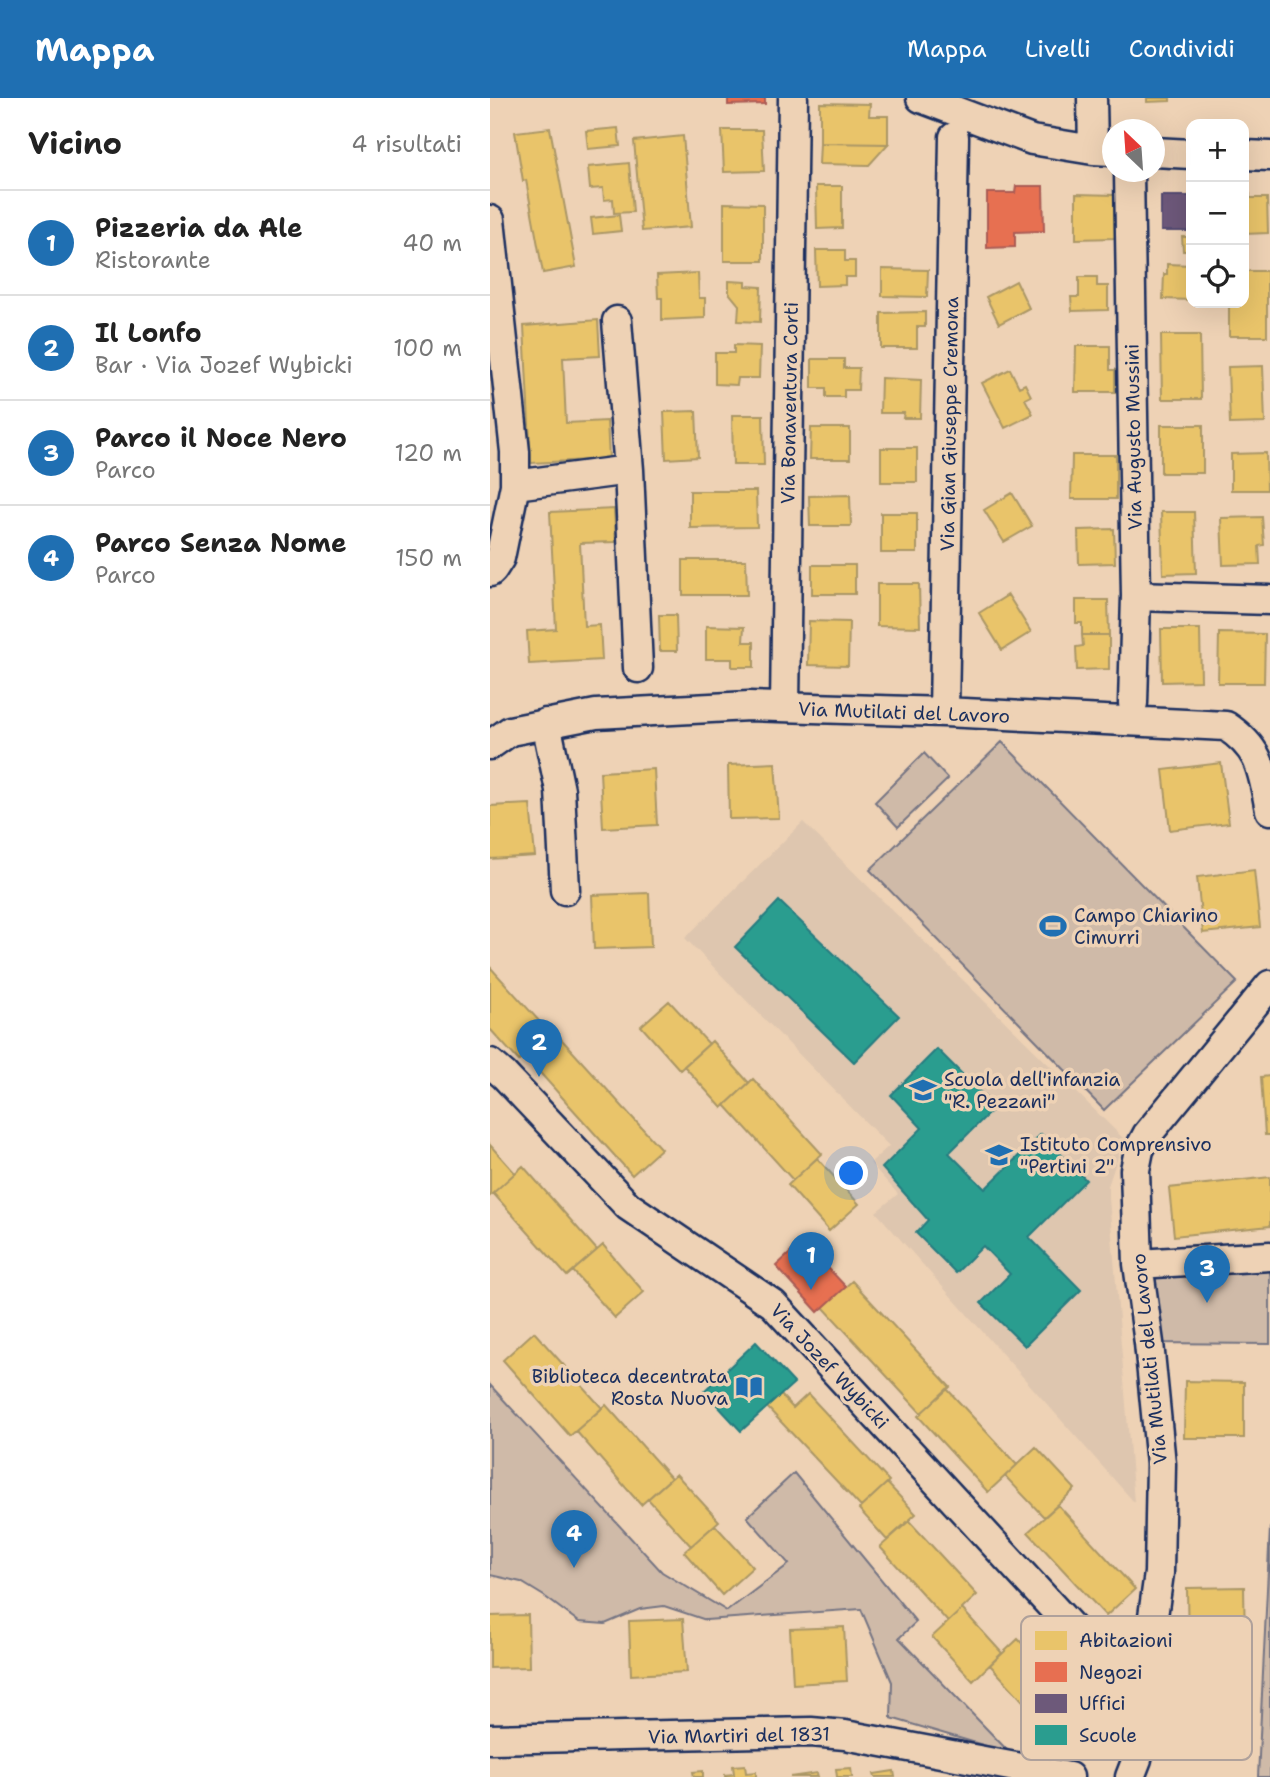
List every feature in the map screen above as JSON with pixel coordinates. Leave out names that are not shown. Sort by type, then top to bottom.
[{"type":"street","name":"Via Bonaventura Corti","points":[[785,707],[793,98]]},
{"type":"street","points":[[921,98],[1032,140],[1102,150]]},
{"type":"street","points":[[1092,98],[1102,145]]},
{"type":"street","name":"Via Gian Giuseppe Cremona","points":[[944,712],[954,137]]},
{"type":"street","points":[[1165,152],[1186,153]]},
{"type":"street","points":[[1249,155],[1270,156]]},
{"type":"street","name":"Via Augusto Mussini","points":[[1129,182],[1136,596],[1133,703]]},
{"type":"street","points":[[490,220],[515,452],[515,485],[500,558],[490,572]]},
{"type":"street","points":[[617,321],[629,470],[638,668]]},
{"type":"street","points":[[515,485],[629,470]]},
{"type":"street","points":[[1136,596],[1270,600]]},
{"type":"street","name":"Via Mutilati del Lavoro","points":[[490,745],[510,731],[596,713],[749,706],[944,712],[1226,726],[1240,735],[1251,747],[1259,762],[1270,810]]},
{"type":"street","points":[[546,723],[560,790],[565,890]]},
{"type":"street","name":"Via Mutilati del Lavoro","points":[[1153,1616],[1159,1573],[1161,1464],[1138,1264],[1135,1170],[1139,1150],[1147,1135],[1270,985]]},
{"type":"street","name":"Via Jozef Wybicki","points":[[490,1063],[628,1206],[774,1304],[1061,1616]]},
{"type":"street","points":[[1138,1264],[1270,1256]]},
{"type":"street","name":"Via Martiri del 1831","points":[[490,1739],[828,1733],[1069,1777]]},
{"type":"street","name":"Via Mutilati del Lavoro","points":[[1130,1777],[1137,1760]]},
{"type":"shaded area","name":"Campo Chiarino Cimurri","points":[[1002,742],[1237,982],[1104,1110],[870,870]]},
{"type":"shaded area","points":[[924,753],[948,779],[898,827],[875,802]]},
{"type":"shaded area","name":"Istituto Comprensivo \"Pertini 2\"","points":[[803,822],[1124,1139],[1108,1186],[1134,1502],[876,1212],[898,1194],[870,1163],[889,1146],[685,938]]},
{"type":"shaded area","points":[[1270,1256],[1270,1344],[1149,1343],[1138,1264]]},
{"type":"shaded area","points":[[490,1385],[662,1572],[727,1611],[789,1564],[747,1517],[794,1473],[916,1622],[899,1638],[1010,1753],[891,1718],[892,1682],[861,1609],[706,1620],[664,1606],[640,1609],[605,1624],[579,1622],[521,1582],[490,1575]]},
{"type":"shaded area","points":[[1270,1527],[1270,1777],[1258,1777]]},
{"type":"building: Abitazioni","points":[[1147,98],[1170,98],[1170,101],[1147,102]]},
{"type":"building: Abitazioni","points":[[820,103],[870,104],[869,116],[888,116],[888,144],[820,143]]},
{"type":"building: Abitazioni","points":[[550,128],[576,267],[543,273],[515,132]]},
{"type":"building: Abitazioni","points":[[618,128],[620,146],[588,149],[586,131]]},
{"type":"building: Abitazioni","points":[[722,130],[762,130],[764,171],[724,172]]},
{"type":"building: Abitazioni","points":[[683,136],[691,227],[642,231],[634,141]]},
{"type":"building: Abitazioni","points":[[820,143],[888,144],[869,165],[819,164]]},
{"type":"building: Abitazioni","points":[[629,163],[633,212],[614,213],[613,199],[604,200],[603,188],[590,189],[588,167]]},
{"type":"building: Abitazioni","points":[[816,186],[842,186],[842,228],[817,229]]},
{"type":"building: Abitazioni","points":[[1076,194],[1116,195],[1116,238],[1076,239]]},
{"type":"building: Abitazioni","points":[[1249,194],[1250,198],[1267,198],[1268,233],[1249,234]]},
{"type":"building: Abitazioni","points":[[724,203],[763,204],[763,261],[724,261]]},
{"type":"building: Abitazioni","points":[[619,215],[621,231],[593,234],[591,218]]},
{"type":"building: Abitazioni","points":[[1182,237],[1186,237],[1186,251],[1183,251]]},
{"type":"building: Abitazioni","points":[[816,250],[845,250],[845,261],[855,261],[855,277],[845,277],[845,285],[817,286]]},
{"type":"building: Abitazioni","points":[[1167,264],[1186,265],[1186,300],[1163,299],[1164,274],[1167,274]]},
{"type":"building: Abitazioni","points":[[882,269],[928,270],[927,297],[882,296]]},
{"type":"building: Abitazioni","points":[[1249,271],[1267,271],[1267,336],[1229,336],[1229,308],[1249,308]]},
{"type":"building: Abitazioni","points":[[698,273],[699,298],[705,298],[705,318],[662,320],[662,298],[658,298],[657,275]]},
{"type":"building: Abitazioni","points":[[1079,277],[1097,277],[1097,286],[1108,286],[1108,310],[1072,311],[1071,297],[1079,297]]},
{"type":"building: Abitazioni","points":[[729,281],[746,282],[746,286],[761,287],[760,322],[738,321],[739,305],[729,293]]},
{"type":"building: Abitazioni","points":[[1016,281],[1029,308],[999,324],[986,297]]},
{"type":"building: Abitazioni","points":[[925,312],[925,327],[917,327],[917,348],[881,348],[881,313]]},
{"type":"building: Abitazioni","points":[[598,320],[600,356],[563,358],[566,423],[607,421],[609,459],[531,463],[524,326]]},
{"type":"building: Abitazioni","points":[[1161,335],[1200,335],[1201,399],[1162,399]]},
{"type":"building: Abitazioni","points":[[734,345],[760,346],[759,378],[738,378],[737,385],[715,384],[715,353],[734,353]]},
{"type":"building: Abitazioni","points":[[1076,346],[1110,346],[1110,370],[1115,370],[1115,392],[1075,392]]},
{"type":"building: Abitazioni","points":[[812,359],[844,359],[844,368],[859,368],[858,390],[844,390],[844,397],[826,397],[826,388],[812,388]]},
{"type":"building: Abitazioni","points":[[1263,366],[1265,423],[1230,424],[1228,367]]},
{"type":"building: Abitazioni","points":[[1010,369],[1019,387],[1025,384],[1031,396],[1025,399],[1033,414],[1005,428],[982,383]]},
{"type":"building: Abitazioni","points":[[881,378],[921,380],[920,418],[903,418],[904,413],[880,413]]},
{"type":"building: Abitazioni","points":[[696,411],[698,457],[666,459],[664,412]]},
{"type":"building: Abitazioni","points":[[732,415],[763,415],[764,465],[733,465]]},
{"type":"building: Abitazioni","points":[[1161,425],[1203,425],[1203,473],[1161,473]]},
{"type":"building: Abitazioni","points":[[811,428],[850,428],[850,459],[810,459]]},
{"type":"building: Abitazioni","points":[[881,448],[917,448],[917,482],[881,482]]},
{"type":"building: Abitazioni","points":[[1266,453],[1267,490],[1231,490],[1231,454]]},
{"type":"building: Abitazioni","points":[[1072,455],[1116,455],[1116,499],[1071,499]]},
{"type":"building: Abitazioni","points":[[690,491],[756,491],[757,527],[690,528]]},
{"type":"building: Abitazioni","points":[[1012,493],[1032,526],[1004,542],[984,510]]},
{"type":"building: Abitazioni","points":[[850,495],[851,526],[810,526],[809,496]]},
{"type":"building: Abitazioni","points":[[614,509],[616,542],[580,543],[584,626],[600,625],[602,660],[529,664],[527,631],[556,629],[550,512]]},
{"type":"building: Abitazioni","points":[[1161,512],[1194,512],[1196,573],[1163,574]]},
{"type":"building: Abitazioni","points":[[881,513],[917,513],[917,553],[881,553]]},
{"type":"building: Abitazioni","points":[[1262,517],[1264,545],[1259,546],[1260,564],[1223,565],[1221,518]]},
{"type":"building: Abitazioni","points":[[1114,529],[1115,563],[1079,564],[1078,530]]},
{"type":"building: Abitazioni","points":[[683,560],[746,560],[747,595],[683,595]]},
{"type":"building: Abitazioni","points":[[812,565],[855,565],[855,594],[812,594]]},
{"type":"building: Abitazioni","points":[[877,584],[919,584],[920,627],[877,626]]},
{"type":"building: Abitazioni","points":[[1008,595],[1031,632],[1002,650],[979,613]]},
{"type":"building: Abitazioni","points":[[1076,600],[1108,600],[1109,635],[1082,635],[1082,623],[1076,623]]},
{"type":"building: Abitazioni","points":[[659,615],[676,615],[677,651],[660,651]]},
{"type":"building: Abitazioni","points":[[809,621],[849,622],[848,666],[808,665]]},
{"type":"building: Abitazioni","points":[[706,626],[744,627],[743,642],[754,642],[754,667],[732,667],[732,659],[706,659]]},
{"type":"building: Abitazioni","points":[[1161,629],[1200,629],[1201,681],[1162,682]]},
{"type":"building: Abitazioni","points":[[1219,633],[1265,634],[1264,683],[1218,683]]},
{"type":"building: Abitazioni","points":[[1082,635],[1109,635],[1109,669],[1077,670],[1076,647],[1083,646]]},
{"type":"building: Abitazioni","points":[[775,763],[779,818],[729,819],[728,765]]},
{"type":"building: Abitazioni","points":[[1221,763],[1229,823],[1170,830],[1163,770]]},
{"type":"building: Abitazioni","points":[[654,769],[657,825],[603,828],[600,772]]},
{"type":"building: Abitazioni","points":[[530,804],[535,856],[490,859],[490,806]]},
{"type":"building: Abitazioni","points":[[1254,870],[1260,927],[1203,933],[1197,877]]},
{"type":"building: Abitazioni","points":[[649,893],[651,947],[594,949],[592,895]]},
{"type":"building: Abitazioni","points":[[490,967],[550,1033],[519,1061],[490,1029]]},
{"type":"building: Abitazioni","points":[[669,1001],[709,1044],[680,1070],[641,1026]]},
{"type":"building: Abitazioni","points":[[553,1030],[661,1149],[632,1175],[525,1056]]},
{"type":"building: Abitazioni","points":[[712,1041],[749,1083],[722,1108],[684,1066]]},
{"type":"building: Abitazioni","points":[[1270,1076],[1270,1135],[1265,1135],[1261,1077]]},
{"type":"building: Abitazioni","points":[[753,1079],[822,1154],[793,1180],[725,1105]]},
{"type":"building: Abitazioni","points":[[490,1145],[515,1173],[490,1196]]},
{"type":"building: Abitazioni","points":[[817,1158],[859,1204],[829,1231],[788,1185]]},
{"type":"building: Abitazioni","points":[[523,1166],[597,1250],[567,1276],[493,1193]]},
{"type":"building: Abitazioni","points":[[1270,1177],[1270,1226],[1174,1236],[1169,1188]]},
{"type":"building: Abitazioni","points":[[603,1245],[644,1292],[615,1318],[573,1271]]},
{"type":"building: Abitazioni","points":[[852,1281],[950,1387],[921,1413],[823,1307]]},
{"type":"building: Abitazioni","points":[[534,1332],[602,1408],[570,1436],[503,1360]]},
{"type":"building: Abitazioni","points":[[1185,1381],[1244,1382],[1244,1438],[1184,1438]]},
{"type":"building: Abitazioni","points":[[947,1389],[1017,1465],[988,1492],[918,1416]]},
{"type":"building: Abitazioni","points":[[808,1394],[889,1481],[861,1507],[767,1407],[781,1395],[793,1408]]},
{"type":"building: Abitazioni","points":[[606,1405],[671,1478],[641,1505],[576,1431]]},
{"type":"building: Abitazioni","points":[[1036,1447],[1075,1489],[1044,1517],[1005,1476]]},
{"type":"building: Abitazioni","points":[[676,1474],[719,1521],[691,1546],[648,1499]]},
{"type":"building: Abitazioni","points":[[887,1483],[916,1514],[887,1540],[859,1509]]},
{"type":"building: Abitazioni","points":[[1058,1505],[1135,1589],[1106,1616],[1028,1532]]},
{"type":"building: Abitazioni","points":[[909,1521],[977,1595],[948,1622],[880,1547]]},
{"type":"building: Abitazioni","points":[[715,1525],[753,1567],[722,1595],[684,1552]]},
{"type":"building: Abitazioni","points":[[1244,1587],[1245,1616],[1187,1616],[1187,1588]]},
{"type":"building: Abitazioni","points":[[962,1609],[1002,1653],[973,1681],[932,1637]]},
{"type":"building: Abitazioni","points":[[528,1615],[529,1667],[490,1668],[490,1616]]},
{"type":"building: Abitazioni","points":[[683,1619],[687,1672],[631,1675],[629,1621]]},
{"type":"building: Abitazioni","points":[[844,1627],[847,1681],[793,1684],[790,1629]]},
{"type":"building: Abitazioni","points":[[1018,1639],[1021,1642],[1021,1699],[990,1665]]},
{"type":"building: Abitazioni","points":[[745,1765],[746,1773],[756,1772],[756,1777],[725,1777],[734,1774],[733,1766]]},
{"type":"building: Abitazioni","points":[[851,1768],[852,1777],[837,1777],[836,1769]]},
{"type":"building: Abitazioni","points":[[703,1771],[703,1777],[694,1777],[693,1772]]},
{"type":"building: Abitazioni","points":[[894,1771],[895,1777],[875,1777],[874,1774]]},
{"type":"building: Abitazioni","points":[[817,1773],[818,1777],[790,1777]]},
{"type":"building: Negozi","points":[[728,98],[765,98],[765,104],[728,105]]},
{"type":"building: Negozi","points":[[1016,186],[1043,186],[1044,231],[1015,232],[1015,247],[987,248],[987,193],[1015,193]]},
{"type":"building: Negozi","points":[[803,1241],[846,1287],[818,1312],[776,1266]]},
{"type":"building: Uffici","points":[[1161,196],[1186,196],[1186,231],[1161,231]]},
{"type":"building: Scuole","points":[[779,901],[899,1016],[854,1062],[735,947]]},
{"type":"building: Scuole","points":[[937,1049],[995,1107],[949,1153],[985,1189],[1041,1134],[1086,1180],[1029,1237],[1081,1290],[1025,1346],[981,1303],[1010,1274],[983,1246],[956,1273],[916,1233],[928,1220],[882,1168],[922,1128],[891,1095]]},
{"type":"building: Scuole","name":"Biblioteca decentrata Rosta Nuova","points":[[756,1342],[794,1383],[741,1431],[704,1391]]},
{"type":"place","name":"Campo Chiarino Cimurri","points":[[1053,926]]},
{"type":"place","name":"Il Lonfo","points":[[539,1077]]},
{"type":"place","name":"Scuola dell'infanzia \"R. Pezzani\"","points":[[923,1090]]},
{"type":"place","name":"Istituto Comprensivo \"Pertini 2\"","points":[[999,1155]]},
{"type":"place","name":"Pizzeria da Ale","points":[[811,1290]]},
{"type":"place","name":"Parco il Noce Nero","points":[[1207,1303]]},
{"type":"place","name":"Biblioteca decentrata Rosta Nuova","points":[[749,1387]]},
{"type":"place","name":"Parco Senza Nome","points":[[574,1568]]}]
